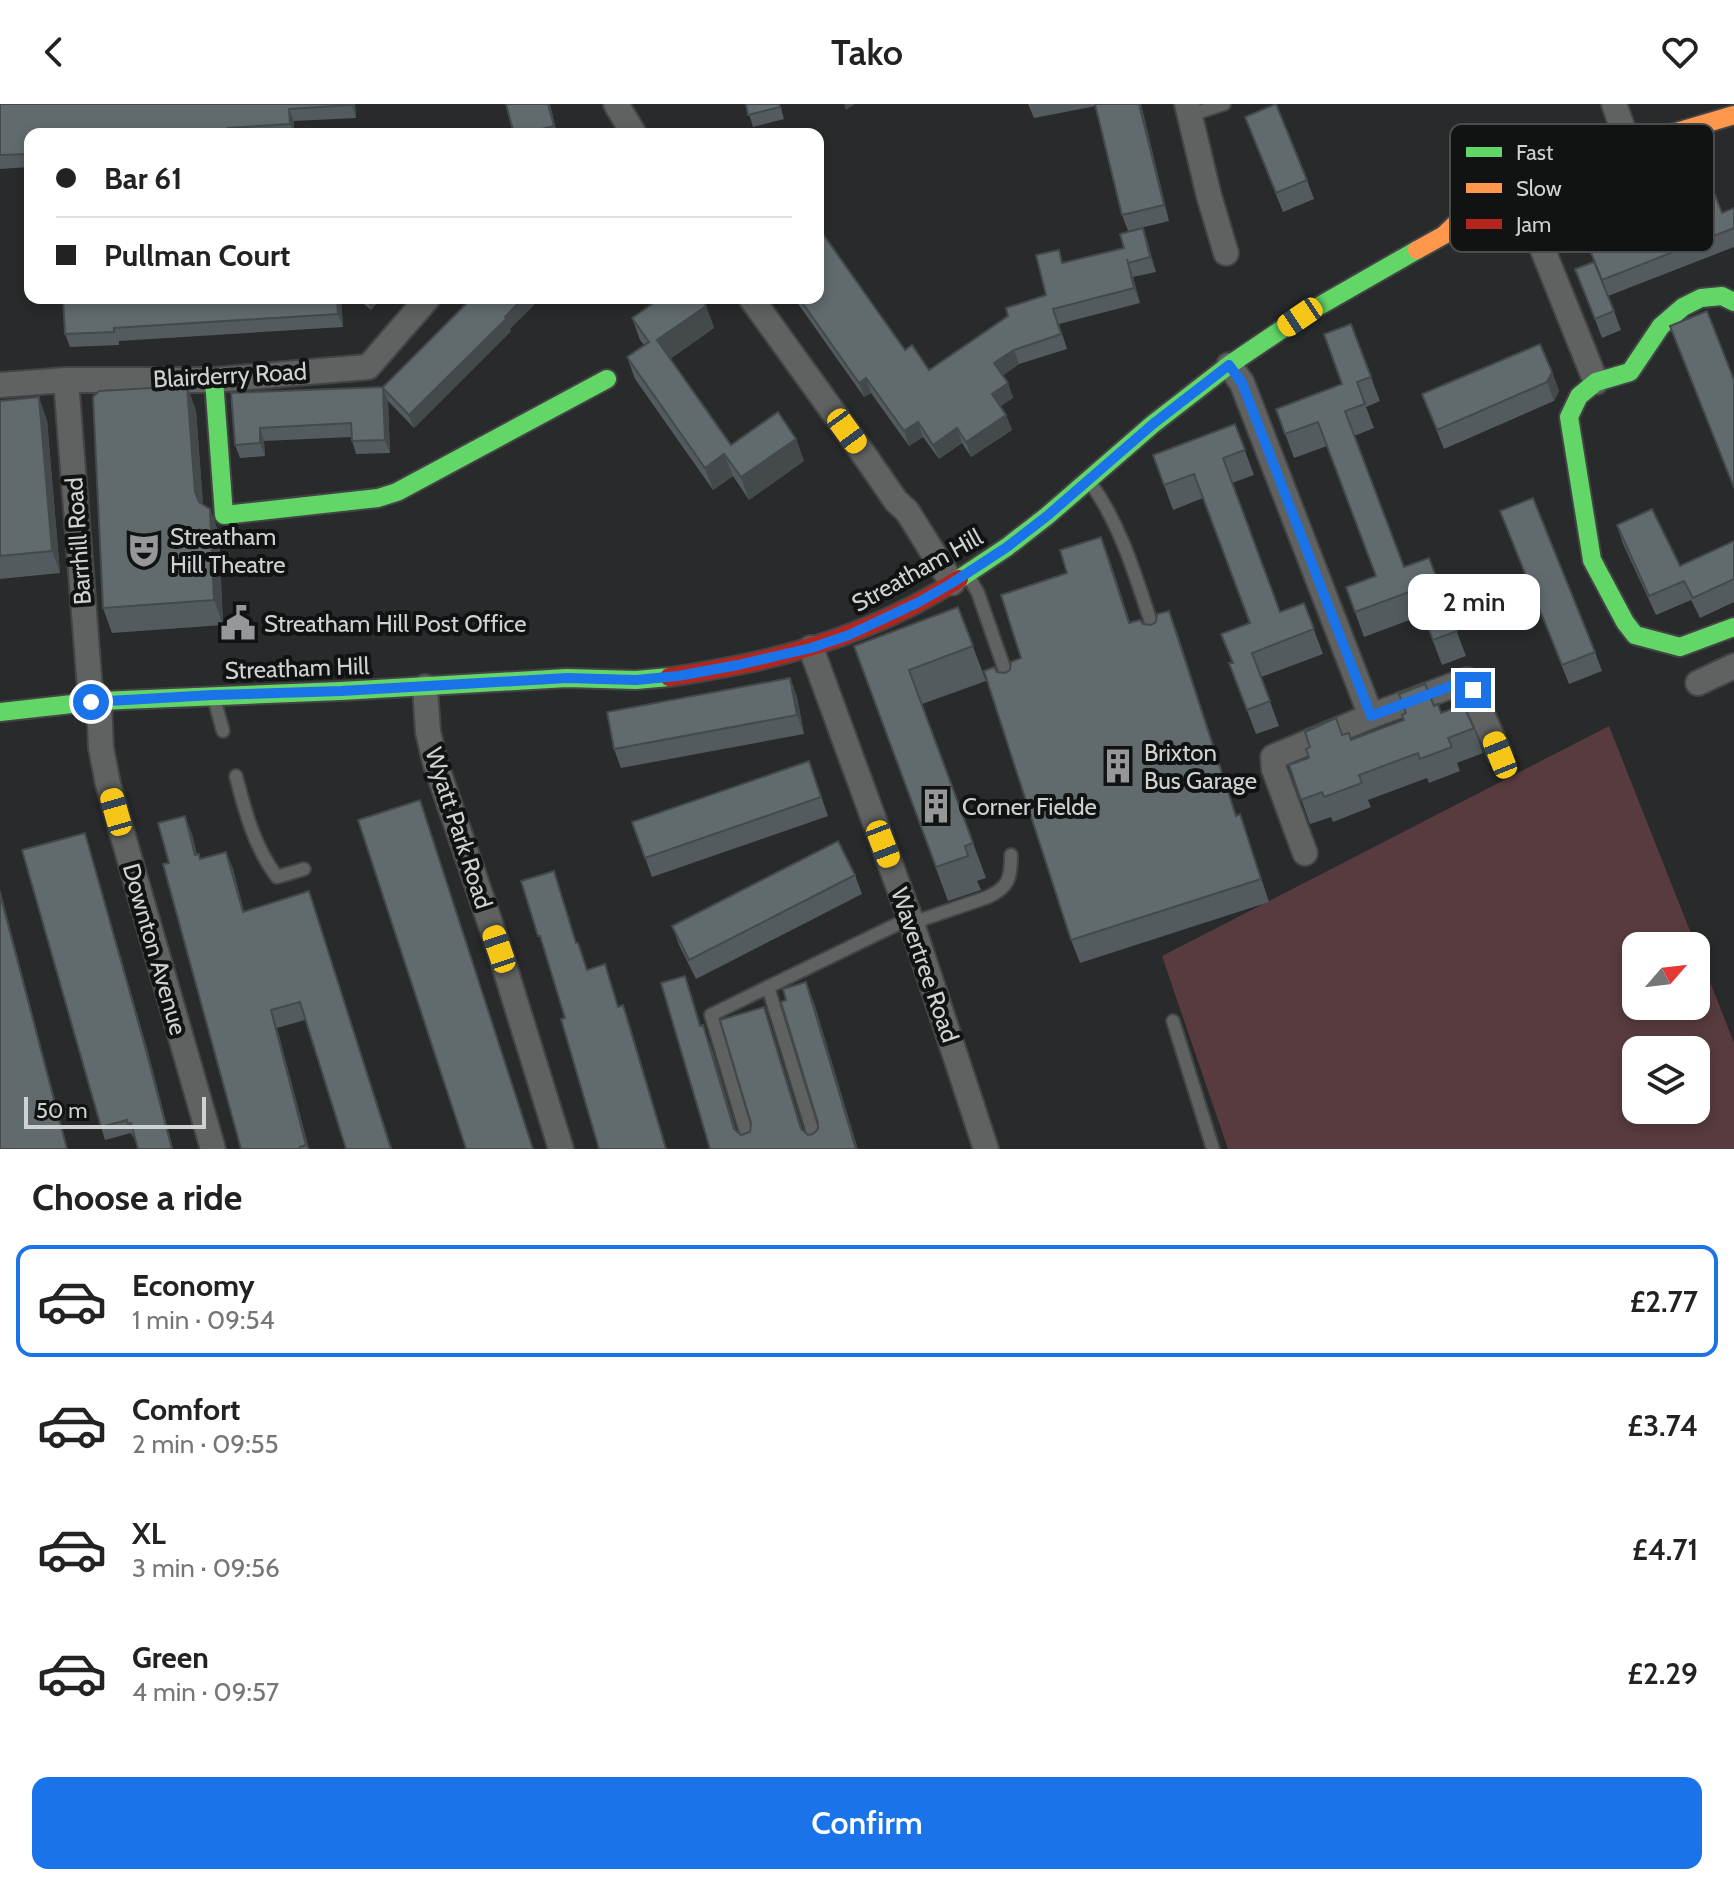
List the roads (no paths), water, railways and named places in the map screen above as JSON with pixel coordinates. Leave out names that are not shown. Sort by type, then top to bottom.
[{"type":"main road","name":"Streatham Hill","points":[[1704,124],[1734,115]]},
{"type":"main road","name":"Streatham Hill","points":[[0,712],[95,701],[213,695],[567,678],[636,680],[678,676],[811,648],[867,627],[959,578],[1007,547],[1153,424],[1229,365],[1300,317],[1450,229]]},
{"type":"main road","points":[[1734,302],[1722,296],[1701,298],[1683,307],[1661,326],[1630,372],[1596,382],[1579,396],[1569,417],[1592,560],[1635,635],[1680,647],[1734,627]]},
{"type":"main road","points":[[214,380],[224,515],[378,498],[397,492],[607,379]]},
{"type":"street","points":[[616,104],[630,128]]},
{"type":"street","points":[[1614,104],[1621,124]]},
{"type":"street","points":[[1189,110],[1212,209],[1226,253]]},
{"type":"street","points":[[1544,252],[1596,382]]},
{"type":"street","name":"Blairderry Road","points":[[0,385],[66,380],[214,380],[368,367],[423,304]]},
{"type":"street","points":[[755,304],[896,501],[959,578]]},
{"type":"street","points":[[1229,365],[1242,383],[1371,716]]},
{"type":"street","name":"Barrhill Road","points":[[66,380],[83,616],[95,701]]},
{"type":"street","name":"Wavertree Road","points":[[811,648],[911,920],[986,1149]]},
{"type":"street","points":[[1698,683],[1734,666]]},
{"type":"street","points":[[1305,853],[1274,769],[1273,757],[1467,680],[1500,755]]},
{"type":"street","name":"Wyatt Park Road","points":[[425,687],[433,754],[499,949],[561,1149]]},
{"type":"street","name":"Downton Avenue","points":[[95,701],[108,784],[213,1149]]},
{"type":"lane","points":[[1189,110],[1224,104]]},
{"type":"lane","points":[[1089,480],[1122,537],[1157,640]]},
{"type":"lane","points":[[959,578],[978,593],[1011,688]]},
{"type":"lane","points":[[213,695],[223,731]]},
{"type":"lane","points":[[236,776],[247,819],[272,871],[277,877],[304,869]]},
{"type":"lane","points":[[751,1149],[711,1015],[911,920],[999,892],[1009,878],[1011,855]]},
{"type":"lane","points":[[768,987],[818,1149]]},
{"type":"lane","points":[[1173,1021],[1213,1149]]},
{"type":"place","name":"Streatham Hill Theatre","points":[[144,550]]},
{"type":"place","name":"Streatham Hill Post Office","points":[[238,623]]},
{"type":"place","name":"Brixton Bus Garage","points":[[1118,766]]},
{"type":"place","name":"Corner Fielde","points":[[936,806]]}]
